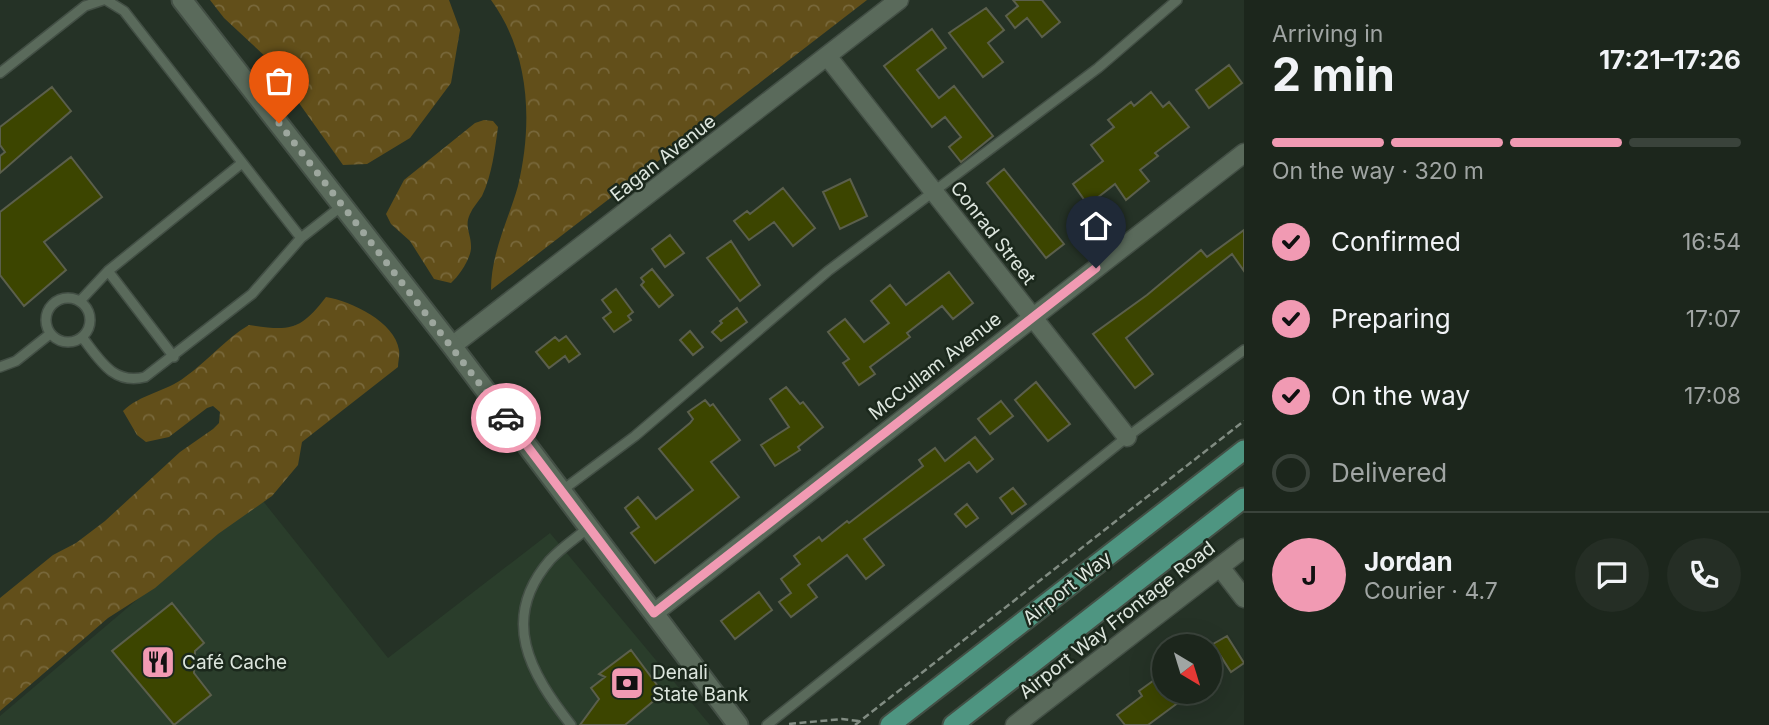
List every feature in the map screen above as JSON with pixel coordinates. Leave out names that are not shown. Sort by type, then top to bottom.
[{"type":"main road","name":"Airport Way","points":[[890,725],[1244,450]]},
{"type":"main road","name":"Airport Way","points":[[953,725],[1244,498]]},
{"type":"street","points":[[183,0],[452,346],[738,725]]},
{"type":"street","name":"Eagan Avenue","points":[[452,346],[899,0]]},
{"type":"street","name":"Conrad Street","points":[[827,56],[1126,437]]},
{"type":"street","name":"McCullam Avenue","points":[[654,613],[1244,153]]},
{"type":"street","name":"Airport Way Frontage Road","points":[[1015,725],[1244,548]]},
{"type":"street","points":[[1220,567],[1244,598]]},
{"type":"lane","points":[[0,73],[85,6],[104,0],[124,11],[301,237]]},
{"type":"lane","points":[[560,492],[635,436],[828,271],[1098,68],[1177,0]]},
{"type":"lane","points":[[80,301],[108,271],[242,163]]},
{"type":"lane","points":[[82,337],[107,368],[122,379],[145,377],[252,294],[301,237],[343,205]]},
{"type":"lane","points":[[108,271],[174,357]]},
{"type":"lane","points":[[62,298],[80,301],[87,307],[91,321],[82,337],[63,342],[50,334],[46,319],[51,306],[62,298]]},
{"type":"lane","points":[[0,367],[16,361],[50,334]]},
{"type":"lane","points":[[767,725],[1126,437],[1244,350]]},
{"type":"lane","points":[[571,725],[544,690],[526,653],[522,617],[534,584],[551,559],[588,528]]},
{"type":"path","points":[[855,725],[1244,421]]},
{"type":"path","points":[[778,725],[842,719],[859,722]]},
{"type":"shaded area","points":[[259,496],[388,658],[550,533],[710,725],[0,725],[0,716]]},
{"type":"green space","points":[[210,0],[449,0],[460,30],[451,83],[410,138],[367,164],[343,165],[267,58],[224,18]]},
{"type":"green space","points":[[491,0],[867,0],[491,290],[497,250],[523,162],[526,113],[525,89],[514,43]]},
{"type":"green space","points":[[493,121],[498,127],[488,179],[482,196],[468,218],[471,246],[469,255],[451,283],[434,279],[410,241],[391,224],[386,214],[404,180],[475,123]]},
{"type":"green space","points":[[326,297],[359,308],[381,322],[396,340],[399,352],[398,367],[302,442],[298,465],[272,496],[218,534],[155,588],[108,618],[0,711],[0,598],[53,555],[76,543],[105,521],[180,452],[213,429],[219,423],[220,412],[213,406],[207,408],[169,437],[146,442],[137,435],[123,411],[137,401],[178,382],[249,325],[275,328],[293,326],[309,317]]},
{"type":"building","points":[[1013,0],[1042,0],[1060,22],[1042,37],[1027,18],[1015,28],[1006,16],[1018,6]]},
{"type":"building","points":[[986,8],[1004,30],[988,43],[1003,62],[983,77],[949,33]]},
{"type":"building","points":[[932,29],[946,48],[917,70],[939,98],[954,86],[993,136],[961,162],[949,147],[961,137],[945,117],[932,127],[884,66]]},
{"type":"building","points":[[1229,65],[1242,83],[1209,108],[1196,90]]},
{"type":"building","points":[[52,87],[71,111],[0,173],[0,156],[5,152],[0,145],[0,127]]},
{"type":"building","points":[[1151,92],[1163,107],[1169,102],[1189,127],[1155,153],[1158,156],[1140,170],[1149,181],[1126,200],[1115,184],[1088,205],[1073,184],[1103,161],[1091,145],[1114,127],[1108,120],[1131,102],[1134,106]]},
{"type":"building","points":[[71,157],[102,197],[44,242],[66,270],[24,306],[0,275],[0,212]]},
{"type":"building","points":[[1004,169],[1064,244],[1046,258],[987,183]]},
{"type":"building","points":[[850,179],[867,216],[840,229],[823,192]]},
{"type":"building","points":[[783,188],[815,228],[793,246],[774,222],[749,240],[734,221],[747,211],[750,214]]},
{"type":"building","points":[[1244,230],[1244,271],[1232,254],[1126,338],[1153,374],[1135,388],[1093,334],[1147,295],[1201,250],[1207,257]]},
{"type":"building","points":[[670,235],[684,253],[665,267],[652,249]]},
{"type":"building","points":[[731,241],[760,285],[740,301],[707,258]]},
{"type":"building","points":[[652,269],[673,295],[659,307],[641,285],[644,282],[641,278]]},
{"type":"building","points":[[949,272],[973,303],[953,319],[942,306],[907,333],[910,337],[870,367],[875,374],[859,385],[843,363],[849,359],[828,332],[845,319],[864,342],[889,323],[871,301],[890,285],[906,305]]},
{"type":"building","points":[[616,289],[633,312],[628,316],[631,320],[614,332],[603,318],[611,312],[602,300]]},
{"type":"building","points":[[737,308],[747,322],[721,341],[712,332],[722,323],[720,321]]},
{"type":"building","points":[[690,331],[703,347],[693,355],[680,340]]},
{"type":"building","points":[[566,336],[580,354],[569,362],[565,356],[549,368],[536,352],[555,337],[559,341]]},
{"type":"building","points":[[1036,382],[1070,424],[1048,441],[1015,400]]},
{"type":"building","points":[[786,387],[800,404],[803,402],[823,427],[798,447],[800,450],[775,466],[761,445],[789,427],[770,399]]},
{"type":"building","points":[[705,400],[710,406],[713,404],[740,440],[711,462],[739,497],[655,563],[631,533],[639,527],[625,508],[638,497],[656,519],[693,490],[659,449],[690,423],[693,419],[688,412]]},
{"type":"building","points":[[1001,401],[1013,416],[990,434],[978,419]]},
{"type":"building","points":[[975,437],[993,459],[977,472],[969,462],[864,539],[884,565],[866,579],[847,555],[808,585],[817,597],[791,617],[779,602],[791,593],[781,579],[800,564],[794,556],[819,537],[822,541],[847,521],[849,523],[923,466],[919,460],[935,448],[945,461]]},
{"type":"building","points":[[1013,488],[1026,504],[1012,514],[1000,498]]},
{"type":"building","points":[[967,504],[978,518],[966,527],[955,514]]},
{"type":"building","points":[[759,592],[772,610],[735,639],[721,621]]},
{"type":"building","name":"Café Cache","points":[[172,603],[204,643],[195,651],[194,673],[211,695],[174,725],[112,651]]},
{"type":"building","points":[[1227,636],[1244,663],[1231,672],[1222,658],[1222,639]]},
{"type":"building","name":"Denali State Bank","points":[[631,650],[663,693],[625,725],[580,725],[599,699],[591,688],[605,677],[599,674]]},
{"type":"building","points":[[1152,682],[1152,704],[1176,704],[1148,725],[1125,725],[1117,715],[1142,696],[1139,691]]},
{"type":"way so far","points":[[279,123],[506,418]]},
{"type":"place","name":"Café Cache","points":[[158,662]]},
{"type":"place","name":"Denali State Bank","points":[[627,683]]},
{"type":"route","points":[[506,418],[654,613],[1096,268]]}]
